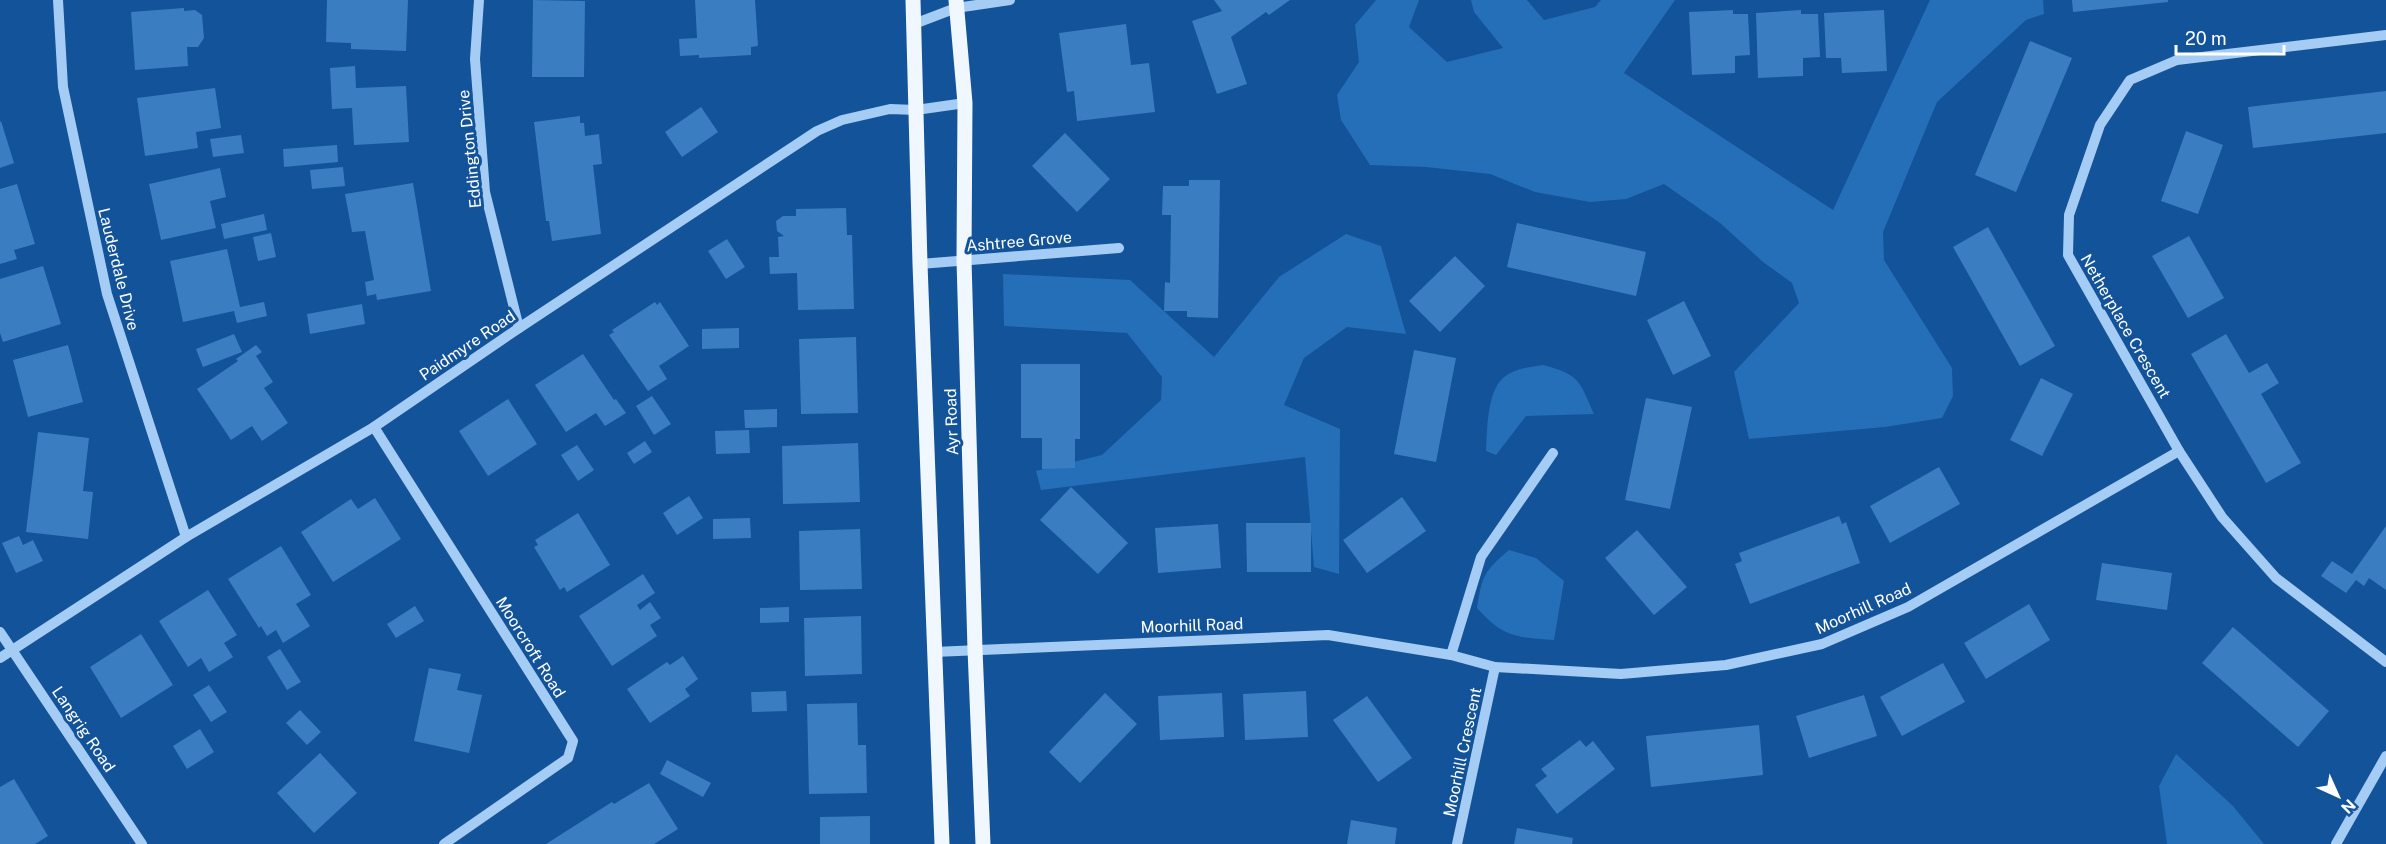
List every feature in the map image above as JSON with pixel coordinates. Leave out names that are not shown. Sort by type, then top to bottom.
[{"type":"main road","name":"Ayr Road","points":[[913,0],[920,264],[942,844]]},
{"type":"main road","name":"Ayr Road","points":[[956,4],[965,103],[964,260],[983,844]]},
{"type":"street","name":"Lauderdale Drive","points":[[58,0],[63,87],[107,294],[186,537]]},
{"type":"street","name":"Eddington Drive","points":[[479,0],[475,59],[485,192],[519,328]]},
{"type":"street","points":[[915,24],[956,4],[1010,0]]},
{"type":"street","name":"Netherplace Crescent","points":[[2386,35],[2176,60],[2130,80],[2100,125],[2069,215],[2068,255],[2179,451],[2222,517],[2276,578],[2386,662]]},
{"type":"street","name":"Paidmyre Road","points":[[0,658],[186,537],[374,427],[817,131],[842,120],[890,109],[916,110],[965,103]]},
{"type":"street","name":"Ashtree Grove","points":[[920,264],[1119,248]]},
{"type":"street","name":"Moorcroft Road","points":[[374,427],[573,741],[568,758],[444,844]]},
{"type":"street","name":"Moorhill Road","points":[[934,652],[1328,635],[1451,655],[1495,667],[1621,675],[1726,665],[1822,644],[1908,607],[2179,451]]},
{"type":"street","points":[[1451,655],[1481,557],[1553,453]]},
{"type":"street","name":"Langrig Road","points":[[0,632],[142,844]]},
{"type":"street","name":"Moorhill Crescent","points":[[1457,844],[1495,667]]},
{"type":"street","points":[[2336,844],[2386,756]]},
{"type":"shaded area","points":[[1376,0],[1419,0],[1409,27],[1447,62],[1503,48],[1474,12],[1471,0],[1527,0],[1544,20],[1595,7],[1601,0],[1675,0],[1624,73],[1833,210],[1930,0],[2043,0],[2044,14],[2026,20],[1937,102],[1883,232],[1884,260],[1952,368],[1953,396],[1942,418],[1885,427],[1749,439],[1734,372],[1799,303],[1792,283],[1763,262],[1720,223],[1664,184],[1626,199],[1590,202],[1535,192],[1490,174],[1426,167],[1370,165],[1341,120],[1337,95],[1359,62],[1355,25]]},
{"type":"shaded area","points":[[1346,234],[1381,246],[1406,334],[1347,327],[1304,358],[1284,405],[1340,429],[1339,574],[1314,567],[1305,457],[1041,490],[1036,471],[1102,455],[1161,400],[1162,377],[1127,333],[1004,326],[1003,274],[1130,280],[1214,357],[1279,277]]},
{"type":"shaded area","points":[[1543,365],[1564,372],[1577,380],[1594,414],[1526,416],[1496,455],[1486,451],[1489,412],[1498,384],[1512,372]]},
{"type":"shaded area","points":[[1509,550],[1536,558],[1564,581],[1554,640],[1530,638],[1503,631],[1477,608],[1483,581],[1489,569]]},
{"type":"shaded area","points":[[2176,754],[2233,806],[2264,844],[2167,844],[2159,786]]},
{"type":"building","points":[[327,0],[408,0],[406,51],[351,49],[351,43],[326,42]]},
{"type":"building","points":[[533,0],[585,1],[584,77],[532,77]]},
{"type":"building","points":[[695,0],[755,0],[758,46],[751,47],[751,55],[699,58],[699,55],[680,56],[679,39],[697,38]]},
{"type":"building","points":[[1214,0],[1290,0],[1269,15],[1266,12],[1231,37],[1247,84],[1217,94],[1192,21],[1222,11]]},
{"type":"building","points":[[2072,0],[2168,0],[2168,2],[2073,12]]},
{"type":"building","points":[[184,8],[184,11],[195,10],[202,15],[204,38],[198,47],[187,47],[188,66],[135,70],[131,12]]},
{"type":"building","points":[[1733,10],[1733,14],[1748,14],[1750,55],[1735,56],[1735,73],[1692,75],[1689,12]]},
{"type":"building","points":[[1801,10],[1801,14],[1818,14],[1820,57],[1803,58],[1803,76],[1758,78],[1756,13]]},
{"type":"building","points":[[1884,10],[1887,71],[1842,73],[1841,58],[1826,58],[1824,13]]},
{"type":"building","points":[[1126,24],[1131,65],[1149,63],[1155,112],[1077,121],[1074,91],[1067,92],[1059,33]]},
{"type":"building","points":[[2030,41],[2072,58],[2016,192],[1975,175]]},
{"type":"building","points":[[355,66],[356,88],[406,86],[409,142],[354,145],[352,108],[332,109],[330,68]]},
{"type":"building","points":[[215,88],[221,128],[196,132],[198,148],[145,156],[137,98]]},
{"type":"building","points":[[2386,91],[2386,133],[2253,148],[2248,107]]},
{"type":"building","points":[[701,107],[718,132],[682,157],[665,132]]},
{"type":"building","points":[[580,116],[580,123],[584,123],[585,136],[599,134],[602,164],[593,165],[601,234],[552,241],[549,221],[546,221],[534,122]]},
{"type":"building","points":[[0,122],[14,163],[0,168]]},
{"type":"building","points":[[2186,131],[2223,145],[2198,214],[2161,201]]},
{"type":"building","points":[[1065,133],[1110,179],[1077,212],[1032,166]]},
{"type":"building","points":[[241,135],[244,153],[213,157],[210,139]]},
{"type":"building","points":[[337,145],[338,162],[284,167],[283,149]]},
{"type":"building","points":[[343,167],[345,186],[312,189],[310,170]]},
{"type":"building","points":[[220,168],[226,197],[210,201],[216,228],[161,240],[149,184]]},
{"type":"building","points":[[1189,180],[1220,180],[1218,318],[1187,317],[1187,311],[1164,311],[1165,282],[1170,283],[1171,215],[1162,215],[1163,186],[1189,186]]},
{"type":"building","points":[[413,183],[431,291],[377,300],[376,294],[367,296],[365,282],[374,280],[365,231],[352,232],[345,194]]},
{"type":"building","points":[[17,184],[35,244],[14,250],[17,259],[0,264],[0,189]]},
{"type":"building","points":[[846,208],[847,235],[852,235],[854,309],[798,310],[797,273],[770,274],[769,257],[779,257],[778,237],[784,236],[777,231],[776,221],[783,216],[796,216],[796,209]]},
{"type":"building","points":[[264,214],[267,230],[224,239],[221,224]]},
{"type":"building","points":[[1517,223],[1646,252],[1636,296],[1507,267]]},
{"type":"building","points":[[1988,227],[2055,346],[2020,366],[1953,247]]},
{"type":"building","points":[[271,233],[276,257],[258,261],[253,237]]},
{"type":"building","points":[[2189,236],[2224,298],[2188,318],[2152,256]]},
{"type":"building","points":[[727,239],[745,267],[726,279],[708,251]]},
{"type":"building","points":[[227,249],[240,307],[264,302],[267,316],[237,323],[234,311],[183,322],[170,261]]},
{"type":"building","points":[[1455,256],[1485,286],[1440,332],[1409,301]]},
{"type":"building","points":[[43,266],[61,324],[3,342],[0,333],[0,279]]},
{"type":"building","points":[[1684,301],[1711,356],[1673,375],[1647,320]]},
{"type":"building","points":[[655,302],[657,305],[660,302],[689,346],[659,366],[667,379],[648,391],[609,335],[614,332],[612,330]]},
{"type":"building","points":[[362,304],[365,324],[310,334],[307,314]]},
{"type":"building","points":[[739,328],[739,348],[702,349],[702,329]]},
{"type":"building","points":[[234,334],[242,352],[203,367],[196,349]]},
{"type":"building","points":[[2226,334],[2249,373],[2267,363],[2279,383],[2261,394],[2301,463],[2266,483],[2191,354]]},
{"type":"building","points":[[856,337],[858,413],[801,414],[799,339]]},
{"type":"building","points":[[68,345],[83,402],[28,417],[13,360]]},
{"type":"building","points":[[256,345],[262,352],[256,356],[273,382],[264,388],[288,423],[262,441],[252,426],[231,440],[197,389],[238,361],[236,359]]},
{"type":"building","points":[[1414,350],[1456,358],[1436,462],[1394,454]]},
{"type":"building","points":[[583,354],[614,400],[616,399],[626,413],[605,426],[596,413],[566,432],[535,385]]},
{"type":"building","points":[[1021,364],[1080,364],[1080,439],[1075,439],[1075,468],[1042,469],[1042,438],[1021,438]]},
{"type":"building","points":[[2041,378],[2073,394],[2042,456],[2010,440]]},
{"type":"building","points":[[652,396],[671,424],[654,435],[636,406]]},
{"type":"building","points":[[1646,398],[1692,407],[1670,509],[1625,500]]},
{"type":"building","points":[[508,399],[537,444],[488,476],[459,431]]},
{"type":"building","points":[[777,409],[777,427],[745,428],[744,410]]},
{"type":"building","points":[[749,430],[750,453],[716,454],[715,431]]},
{"type":"building","points":[[38,432],[89,438],[83,491],[93,492],[88,539],[26,532]]},
{"type":"building","points":[[645,441],[652,452],[634,464],[627,453]]},
{"type":"building","points":[[858,443],[860,502],[783,504],[782,446]]},
{"type":"building","points":[[577,445],[594,470],[578,481],[561,455]]},
{"type":"building","points":[[1939,467],[1960,504],[1890,543],[1870,506]]},
{"type":"building","points":[[1071,487],[1128,543],[1098,574],[1040,520]]},
{"type":"building","points":[[689,496],[703,518],[677,535],[663,513]]},
{"type":"building","points":[[1402,497],[1426,531],[1367,573],[1343,540]]},
{"type":"building","points":[[375,498],[401,539],[333,582],[301,532],[351,499],[358,509]]},
{"type":"building","points":[[578,513],[610,565],[567,592],[564,587],[560,590],[534,547],[538,545],[535,540]]},
{"type":"building","points":[[1839,516],[1842,524],[1846,522],[1860,563],[1750,604],[1735,564],[1742,561],[1739,553]]},
{"type":"building","points":[[750,518],[751,538],[713,539],[713,519]]},
{"type":"building","points":[[1246,523],[1311,523],[1311,572],[1247,572]]},
{"type":"building","points":[[1218,524],[1221,568],[1158,573],[1155,528]]},
{"type":"building","points":[[2386,526],[2386,590],[2369,578],[2364,586],[2356,580],[2346,593],[2321,576],[2332,561],[2352,574]]},
{"type":"building","points":[[860,529],[862,589],[800,590],[799,531]]},
{"type":"building","points":[[1637,530],[1687,587],[1654,615],[1605,558]]},
{"type":"building","points":[[19,536],[23,545],[33,540],[43,561],[16,573],[2,543]]},
{"type":"building","points":[[281,546],[311,595],[296,604],[310,626],[283,643],[276,630],[267,636],[261,626],[259,628],[228,579]]},
{"type":"building","points":[[2102,563],[2172,573],[2167,610],[2096,600]]},
{"type":"building","points":[[643,574],[655,593],[637,605],[640,610],[650,602],[661,618],[650,625],[657,636],[612,666],[579,616]]},
{"type":"building","points":[[208,590],[237,635],[224,643],[233,657],[209,672],[201,658],[188,667],[159,621]]},
{"type":"building","points":[[2029,604],[2050,640],[1986,679],[1964,643]]},
{"type":"building","points":[[415,606],[424,621],[396,638],[387,624]]},
{"type":"building","points":[[789,607],[789,622],[760,623],[760,608]]},
{"type":"building","points":[[861,616],[862,674],[805,676],[804,618]]},
{"type":"building","points":[[2233,627],[2329,711],[2298,747],[2202,663]]},
{"type":"building","points":[[141,634],[173,685],[121,718],[90,667]]},
{"type":"building","points":[[280,649],[301,682],[287,690],[267,657]]},
{"type":"building","points":[[683,656],[698,679],[685,689],[690,696],[650,723],[627,689],[667,662],[670,665]]},
{"type":"building","points":[[1943,663],[1965,702],[1902,736],[1880,697]]},
{"type":"building","points":[[429,668],[461,674],[457,690],[482,695],[469,753],[414,741]]},
{"type":"building","points":[[209,685],[227,712],[211,722],[193,695]]},
{"type":"building","points":[[786,691],[787,711],[752,712],[751,692]]},
{"type":"building","points":[[1306,691],[1308,737],[1245,740],[1243,694]]},
{"type":"building","points":[[1105,693],[1137,724],[1080,783],[1049,752]]},
{"type":"building","points":[[1222,693],[1224,737],[1160,740],[1158,696]]},
{"type":"building","points":[[1864,695],[1877,736],[1809,758],[1796,716]]},
{"type":"building","points":[[1367,696],[1412,758],[1378,782],[1333,720]]},
{"type":"building","points":[[857,703],[858,745],[866,745],[867,793],[809,794],[807,704]]},
{"type":"building","points":[[300,710],[321,732],[307,745],[286,723]]},
{"type":"building","points":[[1759,725],[1763,775],[1651,787],[1646,736]]},
{"type":"building","points":[[200,729],[214,752],[187,769],[173,746]]},
{"type":"building","points":[[1580,740],[1586,747],[1593,741],[1615,769],[1557,814],[1535,785],[1547,776],[1541,769]]},
{"type":"building","points":[[320,753],[357,793],[314,833],[277,793]]},
{"type":"building","points":[[667,760],[711,783],[703,797],[660,774]]},
{"type":"building","points":[[14,779],[48,836],[35,844],[0,844],[0,787]]},
{"type":"building","points":[[649,783],[678,829],[654,844],[546,844],[612,802],[614,804]]},
{"type":"building","points":[[870,816],[870,844],[820,844],[820,817]]},
{"type":"building","points":[[1351,820],[1397,828],[1395,844],[1347,844]]},
{"type":"building","points":[[1517,828],[1573,838],[1572,844],[1514,844]]}]
